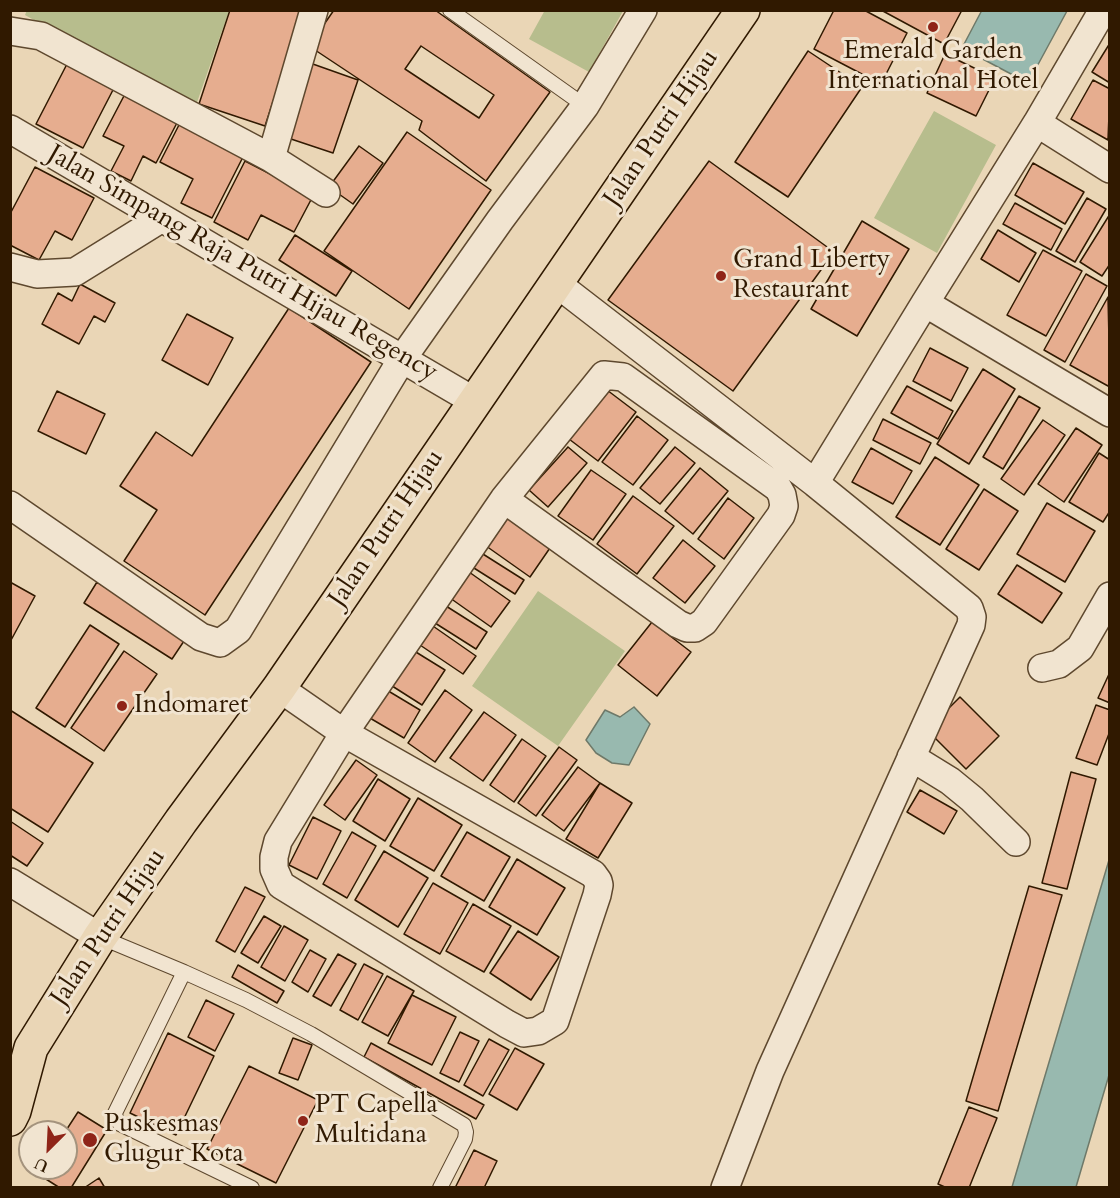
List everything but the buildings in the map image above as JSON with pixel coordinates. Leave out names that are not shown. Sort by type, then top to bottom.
[{"type":"main road","name":"Jalan Putri Hijau","points":[[10,1119],[14,1111],[21,1056],[100,937],[279,688],[743,10]]},
{"type":"street","points":[[10,23],[13,10]]},
{"type":"street","points":[[271,158],[314,10]]},
{"type":"street","points":[[10,505],[201,637],[220,643],[238,630],[402,359],[500,220],[585,106],[643,10]]},
{"type":"street","points":[[815,483],[1037,123],[1103,10]]},
{"type":"street","points":[[10,31],[41,36],[271,158],[326,194]]},
{"type":"street","points":[[1037,123],[1110,169]]},
{"type":"street","name":"Jalan Simpang Raja Putri Hijau Regency","points":[[10,129],[474,401]]},
{"type":"street","points":[[10,267],[37,274],[75,272],[162,218]]},
{"type":"street","points":[[556,283],[815,483],[969,608],[972,616],[972,625],[771,1071],[725,1188]]},
{"type":"street","points":[[925,303],[1110,413]]},
{"type":"street","points":[[279,688],[344,733],[593,874],[598,880],[597,895],[555,1021],[538,1031],[524,1033],[280,885],[274,869],[278,842],[344,733],[504,499],[604,375],[622,377],[778,488],[784,506],[781,515],[704,622],[695,628],[687,628],[678,624],[504,499]]},
{"type":"street","points":[[1042,668],[1059,664],[1080,648],[1110,596]]},
{"type":"street","points":[[911,756],[950,781],[972,799],[1016,842]]},
{"type":"street","points":[[10,882],[100,937]]},
{"type":"lane","points":[[450,10],[585,106]]},
{"type":"lane","points":[[100,937],[246,1000],[311,1034],[464,1125],[465,1139],[440,1188]]},
{"type":"lane","points":[[184,972],[115,1113],[116,1118],[120,1124],[252,1188]]},
{"type":"green space","points":[[27,10],[229,11],[194,111],[25,15]]},
{"type":"green space","points":[[545,10],[623,11],[589,72],[529,39]]},
{"type":"green space","points":[[934,111],[996,145],[937,253],[874,218]]},
{"type":"green space","points":[[538,591],[625,651],[558,746],[472,686]]},
{"type":"water","points":[[982,10],[1067,11],[1028,83],[962,48]]},
{"type":"water","points":[[634,707],[650,724],[629,765],[612,763],[596,753],[586,740],[605,710],[620,717]]},
{"type":"water","points":[[1109,860],[1109,1075],[1076,1187],[1012,1187]]},
{"type":"place","name":"Emerald Garden International Hotel","points":[[933,27]]},
{"type":"place","name":"Grand Liberty Restaurant","points":[[721,276]]},
{"type":"place","name":"Indomaret","points":[[122,706]]},
{"type":"place","name":"PT Capella Multidana","points":[[303,1121]]},
{"type":"place","name":"Puskesmas Glugur Kota","points":[[90,1140]]}]
